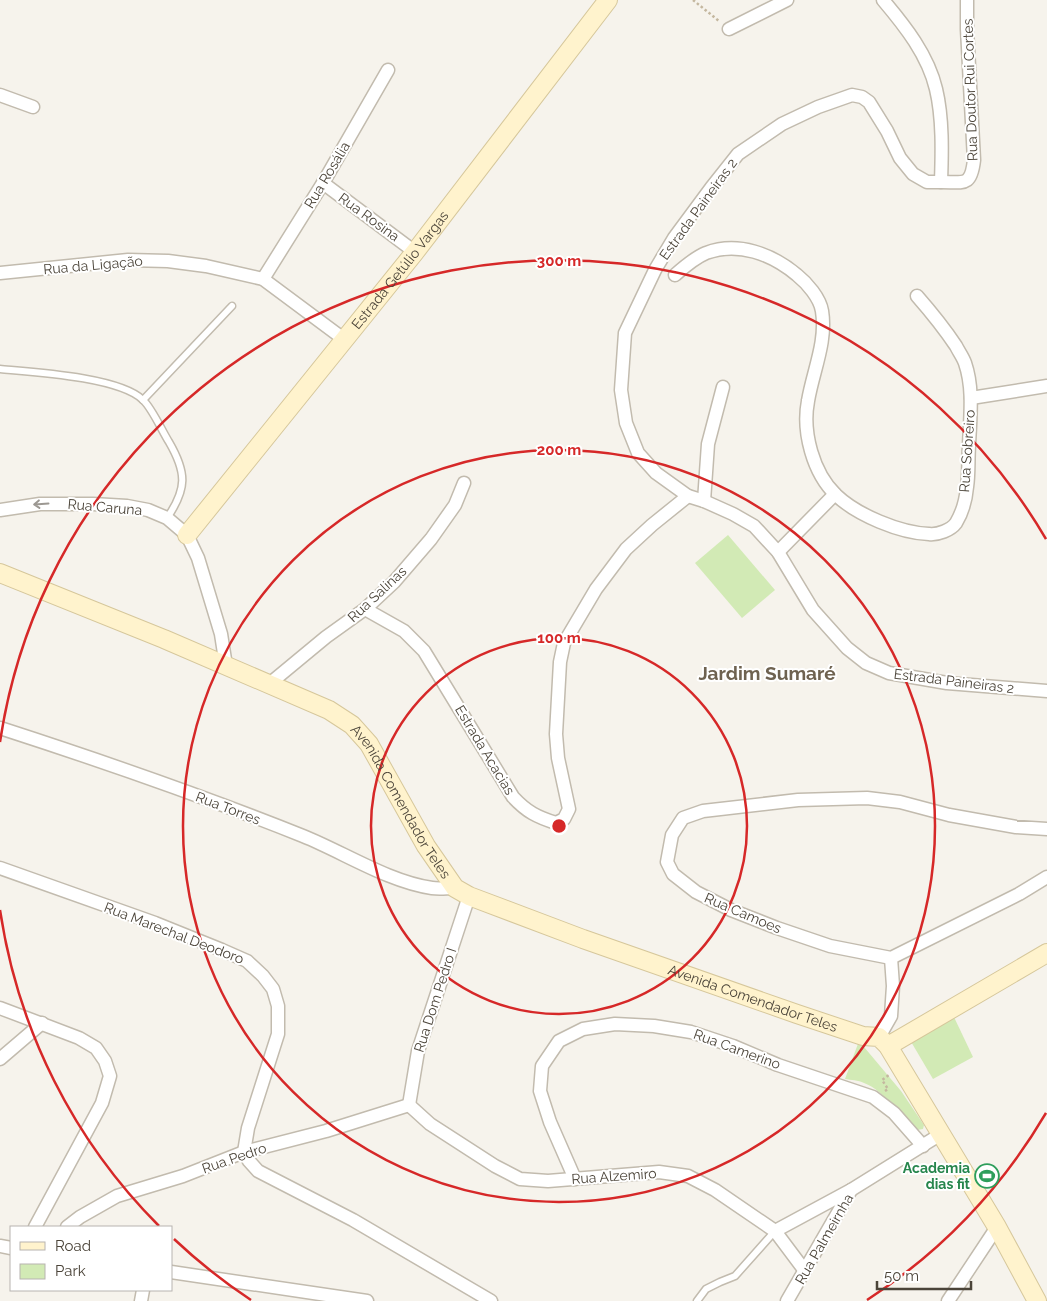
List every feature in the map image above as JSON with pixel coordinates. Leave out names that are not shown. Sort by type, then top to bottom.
[{"type":"main road","name":"Estrada Getúlio Vargas","points":[[187,535],[415,252],[608,0]]},
{"type":"main road","name":"Avenida Comendador Teles","points":[[0,573],[329,710],[352,725],[369,744],[426,846],[462,892],[540,924],[797,1014],[884,1042]]},
{"type":"main road","points":[[1037,1301],[997,1227],[884,1042],[1047,953]]},
{"type":"street","points":[[729,29],[788,0]]},
{"type":"street","points":[[883,0],[919,47],[929,67],[937,90],[941,133],[941,182]]},
{"type":"street","name":"Rua Doutor Rui Cortes","points":[[941,182],[964,182],[969,180],[973,171],[967,0]]},
{"type":"street","name":"Rua Rosália","points":[[263,279],[323,183],[388,70]]},
{"type":"street","points":[[0,95],[33,107]]},
{"type":"street","name":"Estrada Paineiras 2","points":[[941,182],[927,182],[913,174],[900,158],[887,131],[869,102],[862,97],[852,95],[818,107],[782,124],[738,154],[674,238],[655,270],[625,333],[621,390],[626,423],[638,452],[656,473],[688,496],[704,500],[754,526],[778,552],[813,610],[848,648],[866,663],[889,673],[947,682],[1047,691]]},
{"type":"street","name":"Rua Rosina","points":[[323,183],[415,252]]},
{"type":"street","name":"Rua Sobreiro","points":[[675,275],[706,253],[725,250],[751,250],[770,256],[788,267],[808,284],[822,310],[823,334],[808,401],[806,431],[818,470],[835,494],[854,509],[891,526],[930,535],[945,532],[955,525],[961,512],[967,488],[971,398],[1047,386]]},
{"type":"street","name":"Rua da Ligação","points":[[0,273],[128,260],[168,261],[206,266],[263,279],[345,340]]},
{"type":"street","points":[[917,296],[943,325],[965,361],[970,380],[971,398]]},
{"type":"street","points":[[704,500],[708,444],[723,387]]},
{"type":"street","name":"Rua Salinas","points":[[268,684],[364,609],[394,582],[431,539],[455,505],[464,483]]},
{"type":"street","points":[[778,552],[835,494]]},
{"type":"street","name":"Estrada Acacias","points":[[364,609],[404,631],[415,641],[436,669],[513,797],[525,810],[539,818],[556,823],[564,819],[569,809],[558,758],[556,734],[560,662],[564,643],[596,589],[626,549],[688,496]]},
{"type":"street","name":"Rua Caruna","points":[[0,510],[40,504],[93,504],[128,506],[148,510],[167,518],[187,535],[198,558],[221,634],[226,666]]},
{"type":"street","name":"Rua Torres","points":[[0,728],[111,764],[304,837],[406,881],[432,888],[462,892]]},
{"type":"street","name":"Rua Camoes","points":[[890,958],[830,946],[777,928],[731,910],[696,892],[673,874],[668,862],[672,835],[683,818],[703,811],[798,800],[867,798],[900,802],[949,815],[1016,827],[1047,829]]},
{"type":"street","name":"Rua Marechal Deodoro","points":[[0,868],[155,923],[222,950],[248,961],[263,976],[274,989],[278,1006],[278,1034],[248,1128],[244,1152]]},
{"type":"street","points":[[884,1042],[891,1016],[893,986],[890,958],[1019,894],[1047,877]]},
{"type":"street","name":"Rua Dom Pedro I","points":[[409,1105],[418,1051],[462,892]]},
{"type":"street","points":[[0,1008],[79,1038],[96,1048],[106,1061],[110,1076],[102,1103],[36,1226]]},
{"type":"street","points":[[0,1059],[42,1023]]},
{"type":"street","name":"Rua Camerino","points":[[575,1179],[550,1122],[540,1091],[542,1066],[559,1041],[583,1029],[615,1024],[654,1026],[692,1032],[733,1046],[778,1065],[873,1097],[894,1113],[923,1146]]},
{"type":"street","name":"Rua Pedro","points":[[69,1226],[80,1217],[117,1196],[183,1176],[244,1152],[326,1131],[409,1105]]},
{"type":"street","name":"Rua Alzemiro","points":[[409,1105],[430,1124],[520,1180],[548,1181],[658,1172],[688,1176],[715,1190],[775,1231],[805,1271]]},
{"type":"street","name":"Rua Palmeirnha","points":[[787,1301],[852,1190],[941,1134]]},
{"type":"street","points":[[244,1152],[258,1171],[353,1220],[491,1301]]},
{"type":"street","points":[[775,1231],[852,1190]]},
{"type":"street","points":[[948,1301],[997,1227]]},
{"type":"street","points":[[172,1272],[367,1301]]},
{"type":"lane","points":[[143,400],[232,306]]},
{"type":"lane","points":[[0,369],[103,381],[124,388],[143,400],[173,449],[184,478],[179,501],[167,518]]},
{"type":"lane","points":[[697,1301],[706,1289],[735,1276],[775,1231]]},
{"type":"path","points":[[694,0],[729,29]]},
{"type":"path","points":[[873,1097],[880,1089],[885,1091],[888,1089],[882,1080],[900,1066]]},
{"type":"green space","points":[[728,535],[775,590],[742,618],[695,563]]},
{"type":"green space","points":[[953,1015],[973,1057],[933,1079],[910,1040]]},
{"type":"green space","points":[[859,1041],[901,1091],[924,1125],[923,1129],[917,1130],[910,1125],[872,1087],[859,1081],[845,1079]]},
{"type":"place","name":"Academia dias fit","points":[[987,1176]]},
{"type":"district","name":"Jardim Sumaré","points":[[767,673]]}]
